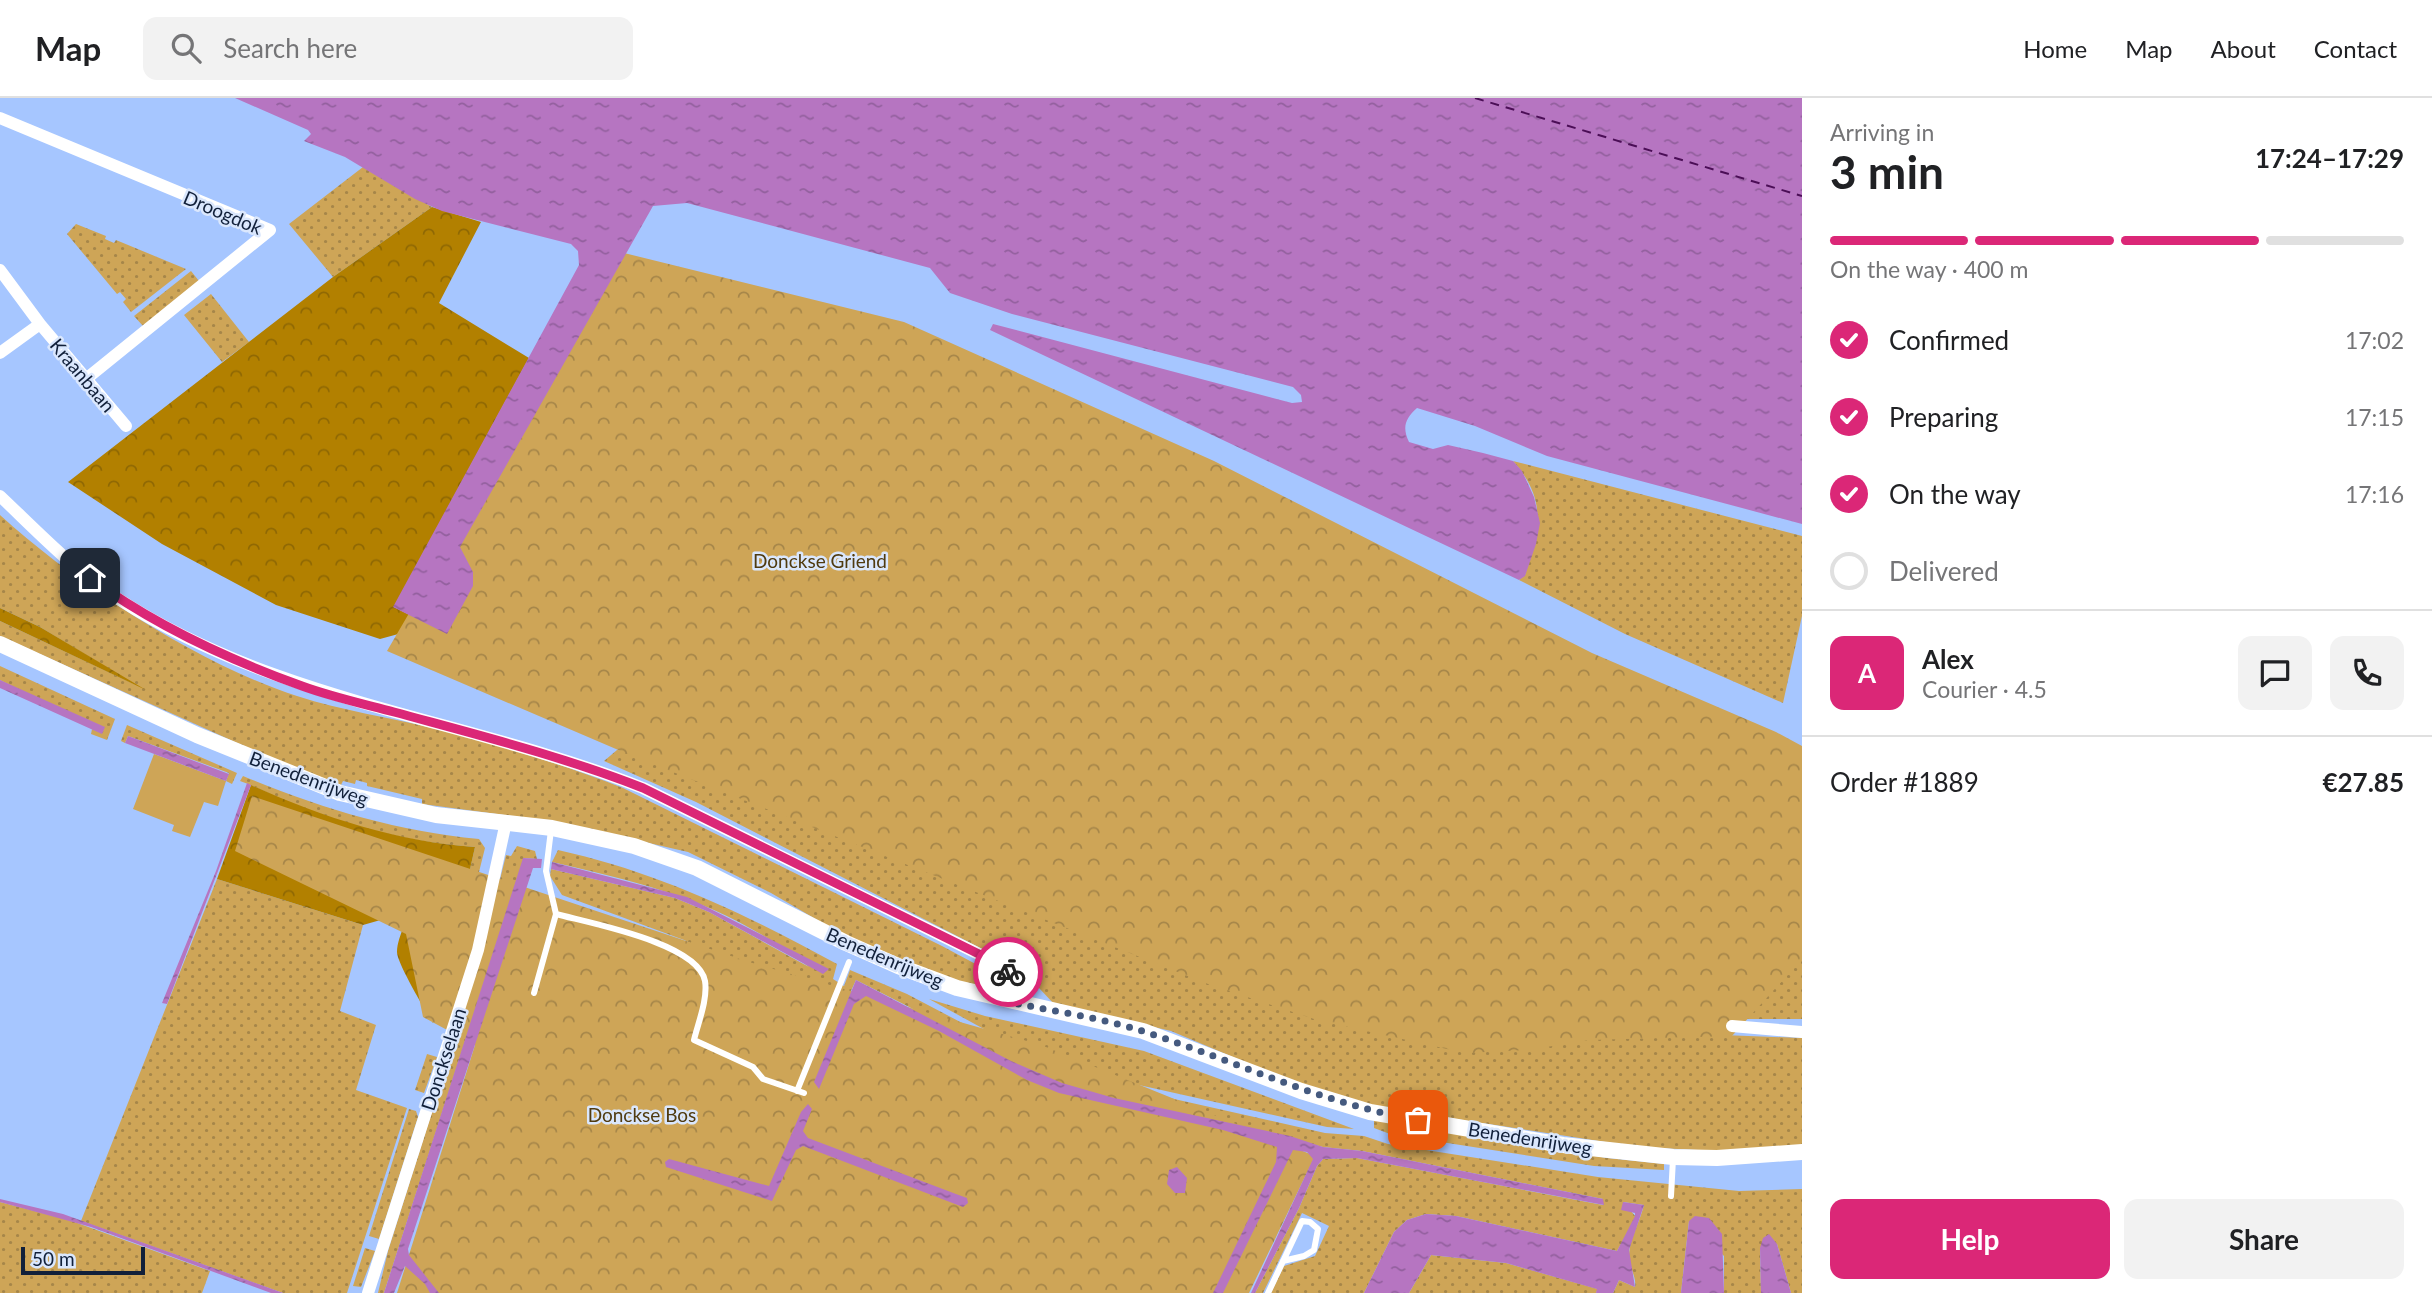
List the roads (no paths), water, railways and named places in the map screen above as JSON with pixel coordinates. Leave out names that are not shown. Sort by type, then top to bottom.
[{"type":"street","name":"Droogdok","points":[[0,118],[270,230],[86,379]]},
{"type":"street","name":"Kraanbaan","points":[[0,270],[40,324],[126,426]]},
{"type":"street","name":"Kraanbaan","points":[[0,354],[40,324]]},
{"type":"street","points":[[0,496],[49,545],[80,570],[121,601],[178,633],[304,687],[589,767],[643,788],[993,961],[1014,979],[1014,1003]]},
{"type":"street","name":"Benedenrijweg","points":[[0,644],[197,735],[322,787],[366,800],[436,815],[552,828],[622,843],[697,868],[898,967],[957,988],[1014,1003],[1143,1031],[1301,1091],[1370,1112],[1563,1145],[1673,1157],[1717,1158],[1802,1152]]},
{"type":"street","name":"Donckselaan","points":[[368,1293],[478,950],[506,822]]},
{"type":"street","points":[[1732,1026],[1802,1032]]},
{"type":"lane","points":[[534,993],[556,914],[546,871],[552,828]]},
{"type":"lane","points":[[556,914],[661,944],[684,954],[705,979],[705,992],[694,1040],[753,1067],[764,1079],[801,1092],[849,962]]},
{"type":"lane","points":[[1671,1196],[1673,1157]]},
{"type":"lane","points":[[1268,1293],[1283,1261],[1302,1221],[1310,1222],[1318,1229],[1314,1250],[1304,1256],[1283,1261]]},
{"type":"water","points":[[235,98],[1802,98],[1802,524],[1547,456],[1475,426],[1417,408],[1406,424],[1409,442],[1433,449],[1448,445],[1483,453],[1513,461],[1522,471],[1534,497],[1540,523],[1525,576],[1519,580],[990,330],[993,324],[1292,403],[1302,402],[1301,395],[1293,387],[1012,314],[950,293],[930,268],[687,203],[653,206],[460,547],[473,572],[473,586],[447,634],[393,607],[579,265],[578,251],[571,244],[442,211],[415,199],[345,157],[304,141],[311,134],[308,130]]},
{"type":"water","points":[[0,680],[105,727],[102,734],[0,688]]},
{"type":"water","points":[[128,736],[229,774],[226,781],[125,743]]},
{"type":"water","points":[[247,783],[251,785],[167,1004],[162,1003],[216,871]]},
{"type":"water","points":[[523,858],[542,859],[541,868],[533,868],[408,1249],[409,1255],[439,1293],[430,1293],[425,1284],[405,1266],[394,1293],[384,1293]]},
{"type":"water","points":[[552,862],[687,897],[829,969],[823,974],[709,912],[675,898],[551,869]]},
{"type":"water","points":[[856,980],[1011,1061],[1062,1083],[1114,1098],[1290,1136],[1323,1147],[1362,1151],[1603,1199],[1604,1205],[1357,1158],[1323,1159],[1317,1166],[1299,1208],[1255,1293],[1251,1293],[1313,1159],[1307,1152],[1293,1150],[1223,1293],[1213,1293],[1276,1162],[1277,1147],[1223,1130],[1059,1093],[1027,1080],[939,1031],[866,996],[854,1004],[819,1089],[814,1082]]},
{"type":"water","points":[[808,1104],[812,1109],[803,1131],[808,1138],[967,1198],[968,1203],[963,1207],[803,1146],[796,1150],[772,1201],[666,1167],[665,1162],[669,1159],[769,1186],[801,1112]]},
{"type":"water","points":[[1177,1167],[1187,1178],[1185,1193],[1175,1193],[1167,1184],[1169,1170]]},
{"type":"water","points":[[0,1199],[63,1214],[283,1293],[271,1293],[91,1227],[0,1202]]},
{"type":"water","points":[[1623,1202],[1644,1205],[1629,1250],[1635,1287],[1619,1280],[1613,1293],[1596,1293],[1597,1289],[1506,1263],[1431,1255],[1409,1293],[1364,1293],[1394,1232],[1407,1220],[1426,1214],[1456,1216],[1617,1251],[1635,1216],[1635,1213],[1621,1210]]},
{"type":"water","points":[[1695,1216],[1709,1218],[1722,1234],[1724,1293],[1681,1293],[1689,1221]]},
{"type":"water","points":[[1769,1234],[1777,1244],[1791,1293],[1761,1293],[1760,1248],[1763,1238]]},
{"type":"park label","name":"Donckse Griend","points":[[820,560]]},
{"type":"park label","name":"Donckse Bos","points":[[642,1114]]}]
